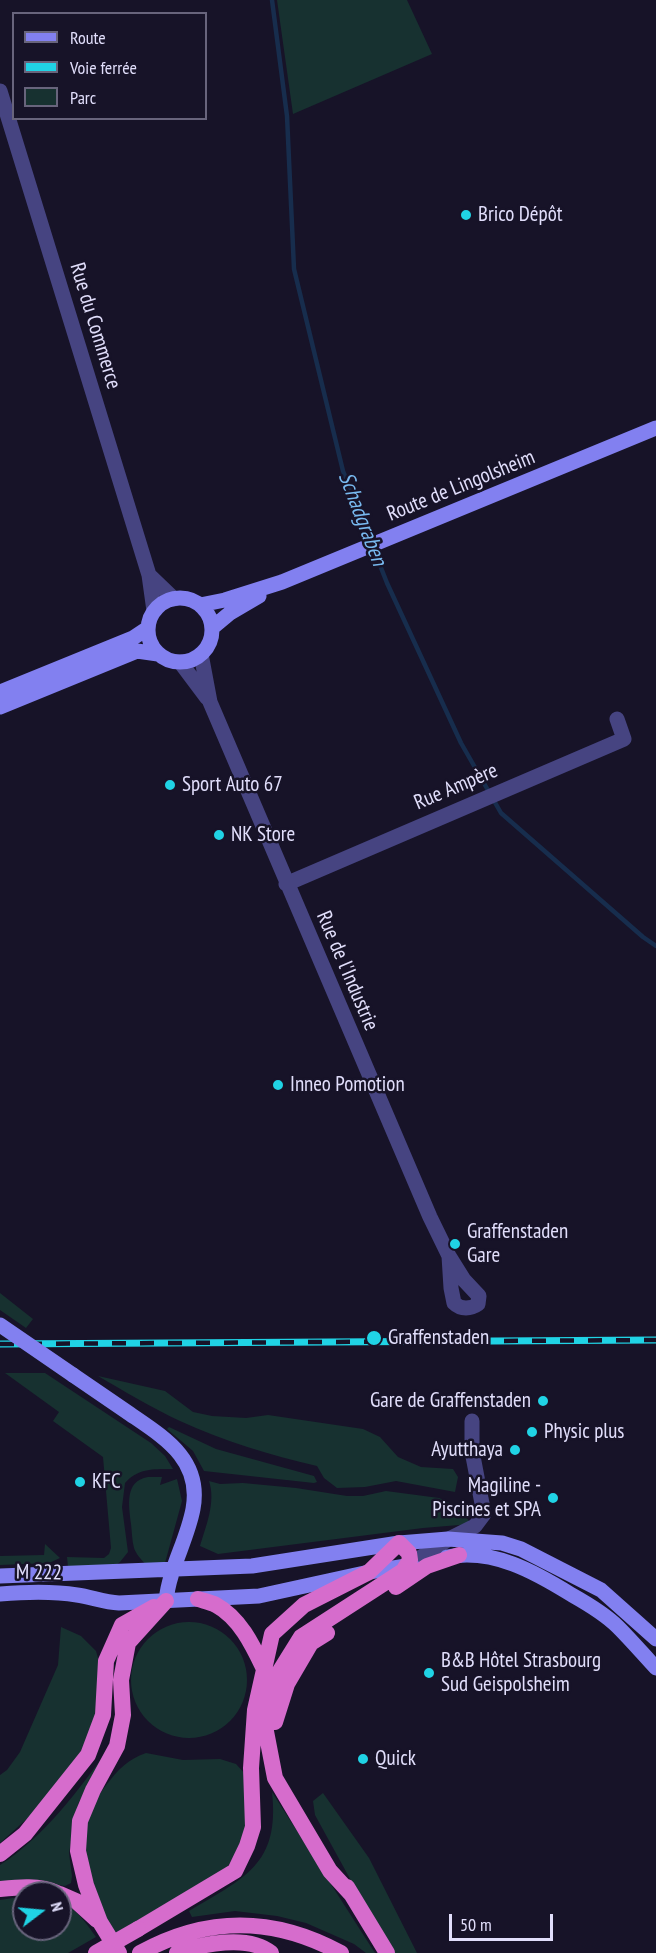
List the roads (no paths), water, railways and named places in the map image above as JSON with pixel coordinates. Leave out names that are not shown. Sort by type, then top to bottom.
[{"type":"highway","points":[[96,1953],[235,1871],[253,1827],[251,1768],[255,1710],[272,1634],[304,1605],[369,1572],[399,1543],[409,1554],[410,1560],[403,1571],[301,1637],[278,1674],[264,1721],[275,1778],[330,1870],[352,1896]]},
{"type":"highway","points":[[387,1953],[352,1896],[285,1774],[275,1722],[287,1684],[311,1643],[427,1566],[459,1555]]},
{"type":"highway","points":[[198,1599],[217,1605],[231,1617],[248,1636],[264,1670]]},
{"type":"highway","points":[[0,1854],[25,1834],[88,1755],[103,1715],[106,1661],[122,1625],[166,1601]]},
{"type":"highway","points":[[119,1953],[100,1922],[86,1885],[78,1851],[80,1821],[93,1790],[117,1746],[123,1715],[121,1680],[128,1643],[166,1601]]},
{"type":"highway","points":[[72,1899],[100,1922]]},
{"type":"highway","points":[[145,1951],[176,1935],[207,1927],[234,1925],[264,1927],[299,1934],[341,1953]]},
{"type":"highway","points":[[177,1953],[190,1948],[228,1942],[249,1944],[271,1953]]},
{"type":"main road","name":"Route de Lingolsheim","points":[[282,582],[656,428]]},
{"type":"main road","points":[[200,606],[282,582]]},
{"type":"main road","points":[[212,628],[230,613],[282,582]]},
{"type":"main road","points":[[183,598],[200,606],[206,612],[212,628],[208,647],[188,662],[180,663],[165,659],[158,654],[148,637],[150,619],[154,611],[166,601],[183,598]]},
{"type":"main road","points":[[0,692],[133,639],[148,628]]},
{"type":"main road","points":[[0,707],[137,651],[158,654]]},
{"type":"main road","points":[[0,1325],[166,1440],[180,1454],[193,1479],[193,1509],[167,1587],[166,1601],[260,1596],[459,1555],[497,1558],[536,1573],[590,1606],[617,1626],[656,1668]]},
{"type":"main road","points":[[174,1570],[252,1566],[399,1543],[449,1539],[502,1543],[520,1549],[601,1590],[656,1639]]},
{"type":"main road","name":"M 222","points":[[0,1576],[174,1570]]},
{"type":"main road","name":"M 222","points":[[0,1593],[77,1595],[106,1602],[166,1601]]},
{"type":"street","name":"Rue du Commerce","points":[[0,91],[150,574],[154,611]]},
{"type":"street","name":"Rue du Commerce","points":[[150,574],[174,599]]},
{"type":"street","name":"Rue de l'Industrie","points":[[201,654],[210,702],[286,884],[449,1256]]},
{"type":"street","name":"Rue de l'Industrie","points":[[180,663],[210,702]]},
{"type":"street","name":"Rue Ampère","points":[[286,884],[624,739],[617,719]]},
{"type":"street","points":[[407,1566],[449,1539],[475,1526],[484,1514],[472,1451],[472,1421]]},
{"type":"waterway","name":"Schadgraben","points":[[272,0],[287,116],[294,269],[343,471],[387,583],[461,743],[501,813],[656,946]]},
{"type":"railway","points":[[0,1344],[656,1340]]},
{"type":"place","name":"Brico Dépôt","points":[[466,215]]},
{"type":"place","name":"Sport Auto 67","points":[[170,785]]},
{"type":"place","name":"NK Store","points":[[219,835]]},
{"type":"place","name":"Inneo Pomotion","points":[[278,1085]]},
{"type":"place","name":"Graffenstaden Gare","points":[[455,1244]]},
{"type":"place","name":"Graffenstaden","points":[[374,1338]]},
{"type":"place","name":"Gare de Graffenstaden","points":[[543,1401]]},
{"type":"place","name":"Physic plus","points":[[532,1432]]},
{"type":"place","name":"Ayutthaya","points":[[515,1450]]},
{"type":"place","name":"KFC","points":[[80,1482]]},
{"type":"place","name":"Magiline - Piscines et SPA","points":[[553,1498]]},
{"type":"place","name":"B&B Hôtel Strasbourg Sud Geispolsheim","points":[[429,1673]]},
{"type":"place","name":"Quick","points":[[363,1759]]}]
